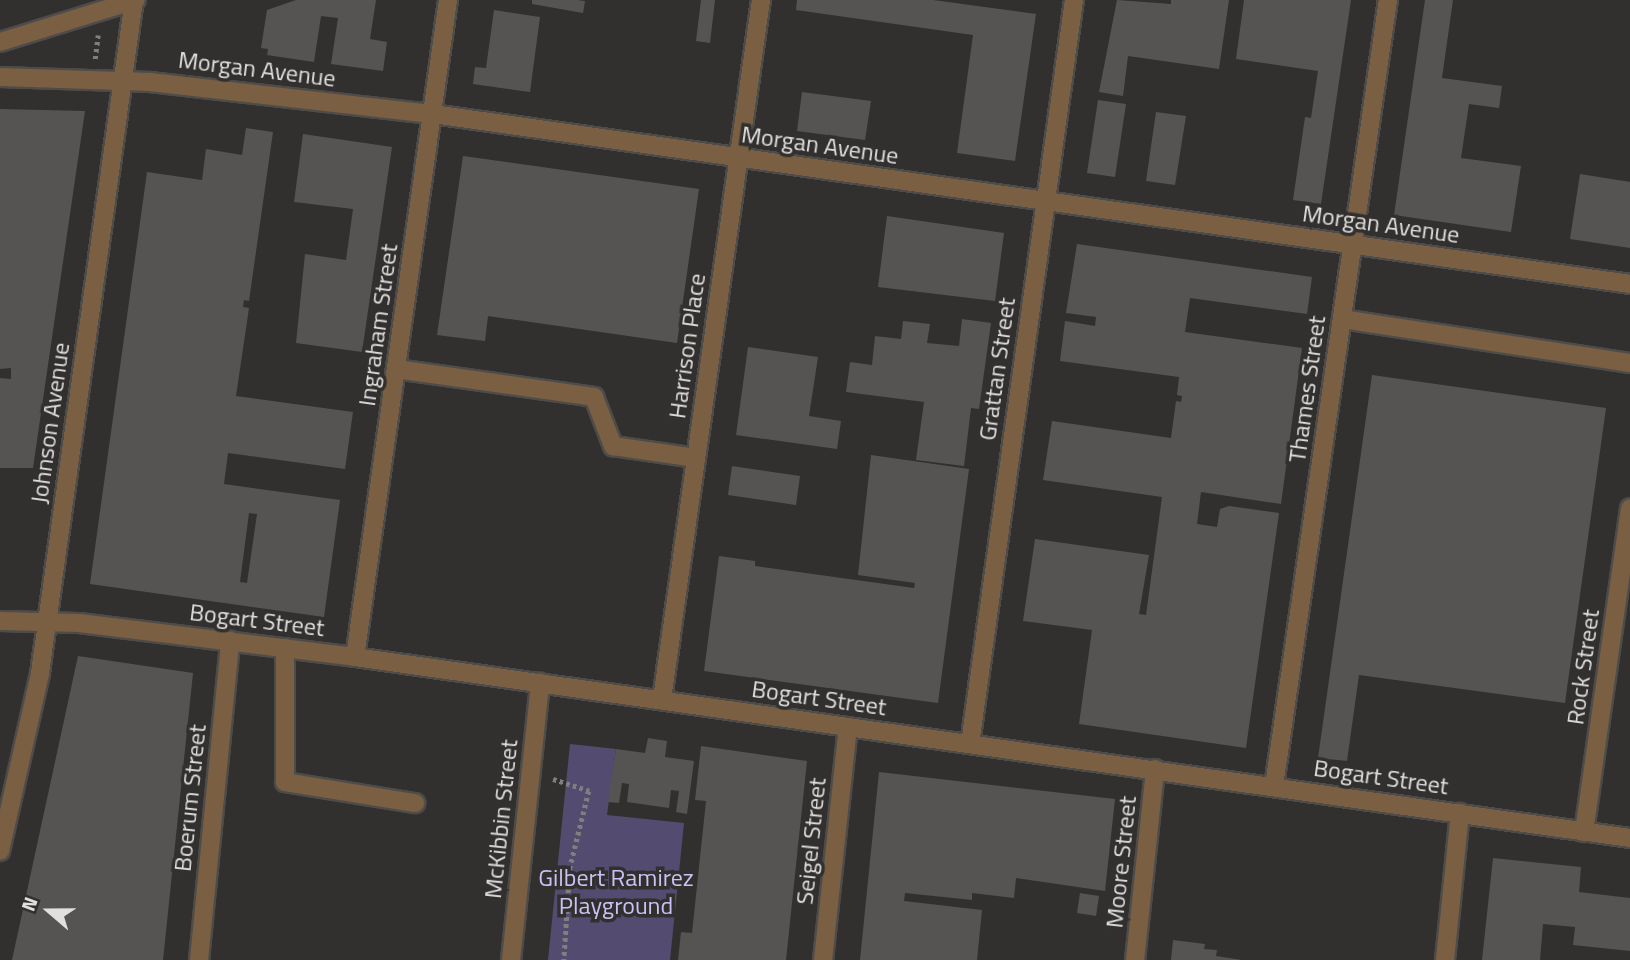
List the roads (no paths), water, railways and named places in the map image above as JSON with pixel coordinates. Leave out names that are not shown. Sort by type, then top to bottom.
[{"type":"street","points":[[0,42],[135,0]]},
{"type":"street","name":"Johnson Avenue","points":[[0,851],[48,622],[135,0]]},
{"type":"street","name":"Ingraham Street","points":[[355,657],[448,0]]},
{"type":"street","name":"Harrison Place","points":[[662,699],[761,0]]},
{"type":"street","name":"Grattan Street","points":[[970,744],[1074,0]]},
{"type":"street","name":"Thames Street","points":[[1274,786],[1388,0]]},
{"type":"street","name":"Morgan Avenue","points":[[0,77],[123,82],[433,114],[1630,284]]},
{"type":"street","points":[[1342,319],[1630,363]]},
{"type":"street","points":[[396,369],[594,397],[613,446],[696,458]]},
{"type":"street","name":"Rock Street","points":[[1584,832],[1630,508]]},
{"type":"street","name":"Bogart Street","points":[[0,621],[48,622],[355,657],[1630,838]]},
{"type":"street","name":"Boerum Street","points":[[199,960],[230,641]]},
{"type":"street","points":[[285,648],[285,782],[415,803]]},
{"type":"street","name":"McKibbin Street","points":[[511,960],[540,683]]},
{"type":"street","name":"Seigel Street","points":[[823,960],[848,727]]},
{"type":"street","name":"Moore Street","points":[[1135,960],[1155,769]]},
{"type":"street","points":[[1445,960],[1460,813]]},
{"type":"park label","name":"Gilbert Ramirez Playground","points":[[616,892]]}]
